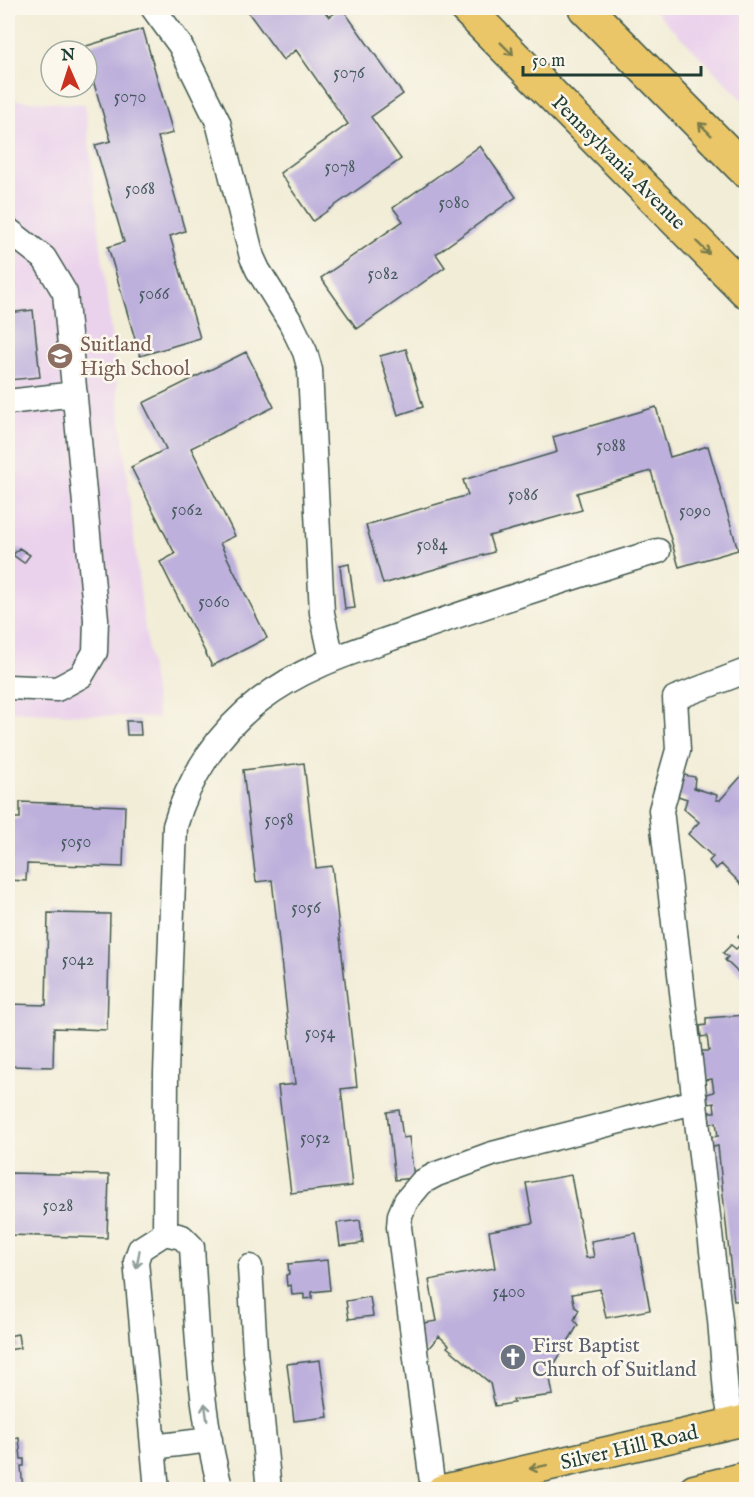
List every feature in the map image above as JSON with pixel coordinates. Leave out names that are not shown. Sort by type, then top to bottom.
[{"type":"highway","name":"Pennsylvania Avenue","points":[[466,8],[747,291]]},
{"type":"highway","points":[[585,8],[747,171]]},
{"type":"main road","name":"Silver Hill Road","points":[[442,1490],[739,1422]]},
{"type":"street","points":[[153,8],[180,45],[218,122],[252,257],[291,322],[305,352],[310,370],[322,613],[332,659]]},
{"type":"street","points":[[8,230],[44,258],[65,293],[96,619],[95,652],[81,676],[57,689],[8,687]]},
{"type":"street","points":[[8,402],[75,394]]},
{"type":"street","points":[[165,1233],[166,1073],[175,826],[180,810],[205,761],[220,740],[243,714],[260,700],[291,679],[332,659],[533,590],[658,551]]},
{"type":"street","points":[[739,1422],[726,1393],[720,1320],[661,810],[678,750],[675,698],[747,670]]},
{"type":"street","points":[[433,1490],[399,1227],[400,1215],[406,1201],[422,1182],[437,1174],[492,1154],[694,1102]]},
{"type":"street","points":[[157,1490],[135,1261],[140,1249],[165,1233],[182,1237],[192,1247],[201,1371],[214,1465],[221,1490]]},
{"type":"street","points":[[250,1266],[255,1351],[269,1490]]},
{"type":"street","points":[[153,1447],[210,1440]]},
{"type":"shaded area","points":[[652,8],[746,8],[746,103],[738,95]]},
{"type":"shaded area","name":"Suitland High School","points":[[8,100],[85,104],[142,608],[158,718],[8,711]]},
{"type":"building","points":[[245,8],[322,8],[329,17],[342,8],[403,94],[371,117],[401,159],[313,221],[280,173],[348,124],[296,50],[283,60]]},
{"type":"building","points":[[143,29],[173,133],[158,137],[185,231],[170,236],[200,338],[140,356],[108,247],[124,242],[95,145],[111,141],[99,99],[99,42]]},
{"type":"building","points":[[480,146],[516,197],[436,254],[445,267],[357,329],[321,278],[403,221],[393,208]]},
{"type":"building","points":[[33,310],[40,377],[8,380],[8,313]]},
{"type":"building","points":[[406,349],[423,407],[398,415],[380,356]]},
{"type":"building","points":[[246,352],[274,407],[191,448],[235,536],[220,543],[267,638],[212,666],[160,562],[175,554],[131,467],[166,449],[143,403]]},
{"type":"building","points":[[656,407],[670,457],[708,446],[738,550],[679,567],[651,471],[577,493],[582,510],[489,536],[494,552],[383,584],[366,525],[468,495],[463,480],[557,452],[553,437]]},
{"type":"building","points":[[19,548],[30,555],[24,563],[13,555]]},
{"type":"building","points":[[349,564],[355,608],[345,609],[340,566]]},
{"type":"building","points":[[126,721],[140,721],[141,735],[127,735]]},
{"type":"building","points":[[304,763],[316,868],[332,866],[357,1087],[341,1089],[352,1186],[291,1193],[278,1086],[295,1084],[272,880],[256,882],[243,770]]},
{"type":"building","points":[[746,771],[746,889],[721,864],[716,869],[709,861],[713,857],[688,834],[699,822],[684,809],[687,799],[678,796],[684,775],[695,777],[694,788],[717,795],[716,800],[720,800]]},
{"type":"building","points":[[20,802],[125,806],[123,867],[27,864],[26,881],[8,880],[8,818],[20,818]]},
{"type":"building","points":[[48,913],[110,914],[107,1030],[54,1028],[53,1067],[8,1066],[8,1004],[46,1005]]},
{"type":"building","points":[[746,928],[746,980],[725,960],[728,957],[723,953],[731,945],[736,949],[743,942],[738,937]]},
{"type":"building","points":[[746,1015],[746,1300],[734,1301],[718,1146],[713,1147],[711,1137],[718,1136],[716,1122],[710,1124],[709,1112],[715,1112],[714,1103],[708,1104],[707,1094],[714,1092],[712,1079],[703,1080],[700,1051],[709,1051],[707,1036],[701,1037],[700,1026],[706,1025],[706,1018]]},
{"type":"building","points":[[399,1110],[403,1138],[409,1137],[414,1178],[395,1180],[387,1112]]},
{"type":"building","points":[[8,1173],[109,1175],[107,1238],[8,1235]]},
{"type":"building","points":[[571,1175],[586,1258],[594,1257],[591,1241],[636,1233],[650,1310],[606,1318],[600,1289],[572,1294],[575,1307],[579,1310],[574,1320],[578,1325],[549,1373],[553,1395],[513,1400],[514,1403],[495,1406],[490,1383],[447,1347],[449,1345],[439,1336],[418,1360],[412,1325],[437,1321],[429,1280],[495,1268],[489,1231],[533,1223],[526,1183]]},
{"type":"building","points":[[360,1220],[363,1243],[340,1246],[337,1223]]},
{"type":"building","points":[[327,1260],[330,1290],[312,1292],[312,1298],[304,1299],[304,1294],[292,1295],[291,1285],[287,1286],[288,1264]]},
{"type":"building","points":[[370,1297],[373,1316],[349,1319],[346,1301]]},
{"type":"building","points":[[18,1334],[20,1348],[8,1350],[8,1336]]},
{"type":"building","points":[[320,1360],[328,1417],[294,1421],[287,1364]]},
{"type":"building","points":[[19,1438],[21,1459],[24,1459],[24,1466],[21,1466],[23,1490],[8,1490],[8,1439]]},
{"type":"place","name":"Suitland High School","points":[[60,356]]},
{"type":"place","name":"First Baptist Church of Suitland","points":[[513,1357]]}]
